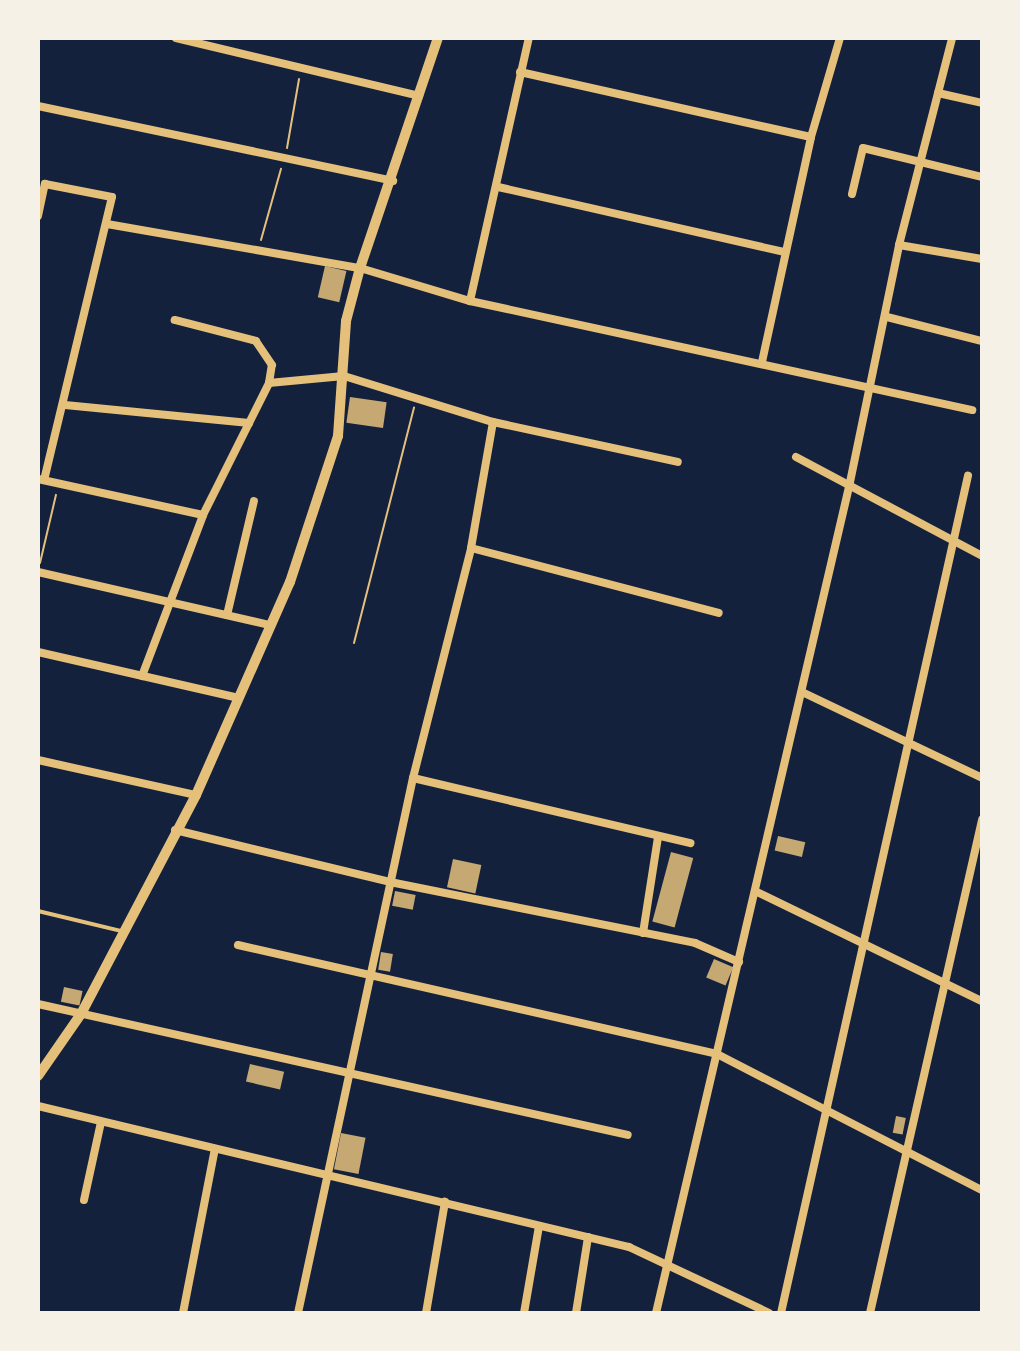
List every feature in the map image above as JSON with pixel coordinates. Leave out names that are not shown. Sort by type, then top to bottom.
[{"type":"street","points":[[176,38],[419,96]]},
{"type":"street","points":[[38,1076],[81,1014],[196,795],[270,625],[338,436],[346,321],[360,268],[393,181],[438,38]]},
{"type":"street","points":[[470,301],[529,38]]},
{"type":"street","points":[[762,362],[783,252],[811,137],[840,38]]},
{"type":"street","points":[[656,1313],[849,487],[887,317],[899,245],[923,162],[952,38]]},
{"type":"street","points":[[520,72],[811,137]]},
{"type":"street","points":[[938,93],[982,103]]},
{"type":"street","points":[[38,106],[393,181]]},
{"type":"street","points":[[852,194],[863,148],[982,177]]},
{"type":"street","points":[[39,210],[45,184],[112,197],[65,405],[41,479],[203,515]]},
{"type":"street","points":[[498,187],[783,252]]},
{"type":"street","points":[[107,224],[360,268],[470,301],[972,410]]},
{"type":"street","points":[[899,245],[982,259]]},
{"type":"street","points":[[887,317],[982,341]]},
{"type":"street","points":[[142,676],[203,515],[269,383],[272,365],[256,341],[175,320]]},
{"type":"street","points":[[269,383],[344,376],[493,422],[678,462]]},
{"type":"street","points":[[65,405],[249,423]]},
{"type":"street","points":[[298,1313],[413,778],[471,548],[493,422]]},
{"type":"street","points":[[796,457],[982,556]]},
{"type":"street","points":[[781,1313],[968,476]]},
{"type":"street","points":[[227,615],[254,501]]},
{"type":"street","points":[[471,548],[719,613]]},
{"type":"street","points":[[38,572],[270,625]]},
{"type":"street","points":[[38,652],[239,698]]},
{"type":"street","points":[[802,692],[982,778]]},
{"type":"street","points":[[38,760],[196,795]]},
{"type":"street","points":[[413,778],[691,843]]},
{"type":"street","points":[[870,1313],[982,820]]},
{"type":"street","points":[[175,830],[390,882],[695,943],[739,962]]},
{"type":"street","points":[[643,933],[658,837]]},
{"type":"street","points":[[755,891],[864,947],[982,1001]]},
{"type":"street","points":[[238,945],[369,978],[717,1054],[982,1190]]},
{"type":"street","points":[[38,1004],[628,1135]]},
{"type":"street","points":[[38,1106],[588,1237],[666,1265],[769,1313]]},
{"type":"street","points":[[84,1200],[101,1122]]},
{"type":"street","points":[[183,1313],[215,1149]]},
{"type":"street","points":[[426,1313],[445,1202]]},
{"type":"street","points":[[524,1313],[539,1226]]},
{"type":"street","points":[[576,1313],[588,1237]]},
{"type":"lane","points":[[38,911],[123,931]]},
{"type":"path","points":[[354,643],[416,399]]},
{"type":"path","points":[[38,572],[58,483]]},
{"type":"building","points":[[325,266],[346,271],[339,302],[318,297]]},
{"type":"building","points":[[350,397],[387,402],[383,428],[346,423]]},
{"type":"building","points":[[778,836],[805,842],[802,857],[775,851]]},
{"type":"building","points":[[671,852],[693,858],[675,927],[652,922]]},
{"type":"building","points":[[453,859],[481,865],[475,893],[447,887]]},
{"type":"building","points":[[395,891],[416,895],[413,910],[392,906]]},
{"type":"building","points":[[381,952],[393,954],[390,972],[378,970]]},
{"type":"building","points":[[714,959],[733,967],[726,986],[706,977]]},
{"type":"building","points":[[64,987],[83,991],[79,1006],[61,1002]]},
{"type":"building","points":[[250,1064],[284,1072],[280,1089],[246,1082]]},
{"type":"building","points":[[896,1116],[906,1118],[903,1135],[893,1133]]},
{"type":"building","points":[[341,1133],[366,1138],[358,1174],[334,1169]]}]
